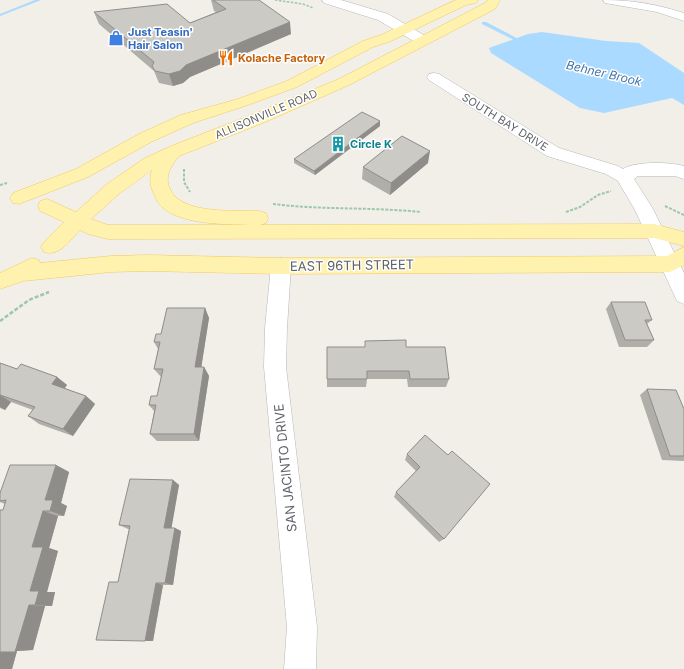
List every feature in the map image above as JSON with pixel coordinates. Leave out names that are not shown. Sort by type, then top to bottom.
[{"type":"main road","name":"ALLISONVILLE ROAD","points":[[47,206],[37,201],[11,198],[82,173],[145,138],[187,119],[243,102],[292,84],[368,44],[404,30],[462,2],[472,0]]},
{"type":"main road","name":"ALLISONVILLE ROAD","points":[[19,273],[40,259],[101,197],[138,170],[174,151],[257,119],[331,86],[344,82],[422,40],[490,6],[494,0]]},
{"type":"main road","points":[[174,151],[162,164],[158,174],[160,188],[168,203],[190,213],[219,216],[360,218],[410,221],[444,231]]},
{"type":"main road","points":[[47,206],[95,229],[108,232],[444,231],[684,239]]},
{"type":"main road","points":[[47,206],[54,214],[57,224],[56,235],[51,247]]},
{"type":"main road","name":"EAST 96TH STREET","points":[[19,273],[111,264],[147,263],[281,266],[677,259]]},
{"type":"main road","points":[[0,281],[19,273]]},
{"type":"street","points":[[328,0],[383,17],[422,40]]},
{"type":"street","points":[[610,0],[661,4],[684,17]]},
{"type":"street","name":"SOUTH BAY DRIVE","points":[[434,77],[553,152],[612,170],[624,177],[636,194],[657,238],[677,259],[684,295]]},
{"type":"street","points":[[624,177],[634,170],[676,170],[684,172]]},
{"type":"street","name":"SAN JACINTO DRIVE","points":[[281,266],[276,328],[275,367],[302,627],[300,669]]},
{"type":"path","points":[[184,182],[192,196]]},
{"type":"path","points":[[564,212],[582,207],[594,196],[602,192],[619,191],[636,194],[659,201],[673,211],[684,215]]},
{"type":"path","points":[[269,204],[292,207],[392,208],[423,212]]},
{"type":"path","points":[[0,321],[29,300],[51,291]]},
{"type":"water","points":[[542,32],[606,41],[639,43],[684,73],[684,105],[672,98],[604,113],[580,108],[491,53],[489,48],[528,34]]},
{"type":"building","points":[[213,0],[259,0],[290,22],[186,65],[180,71],[169,74],[155,71],[152,66],[154,62],[94,12],[167,4],[190,23],[226,9]]},
{"type":"building","name":"Circle K","points":[[362,112],[380,121],[314,171],[294,159]]},
{"type":"building","points":[[402,136],[430,151],[391,183],[363,167]]},
{"type":"building","points":[[611,302],[645,302],[652,320],[645,320],[654,340],[625,340]]},
{"type":"building","points":[[167,308],[205,308],[195,367],[204,367],[194,434],[150,434],[156,405],[149,405],[151,396],[157,396],[163,369],[154,369],[160,342],[154,342],[156,334],[161,334]]},
{"type":"building","points":[[406,340],[406,347],[445,347],[449,379],[410,379],[409,371],[367,371],[367,379],[327,379],[327,347],[365,347],[365,341]]},
{"type":"building","points":[[0,363],[17,369],[21,364],[57,377],[52,384],[86,396],[63,429],[28,416],[35,407],[0,395]]},
{"type":"building","points":[[647,389],[676,390],[684,409],[684,456],[670,456]]},
{"type":"building","points":[[425,435],[448,455],[452,451],[490,484],[444,539],[396,492],[420,467],[407,454]]},
{"type":"building","points":[[10,465],[56,465],[45,500],[53,500],[50,511],[43,511],[32,547],[43,547],[30,591],[39,591],[35,605],[29,605],[15,652],[0,652],[0,510],[3,510],[6,500],[0,501],[0,493]]},
{"type":"building","points":[[130,479],[173,480],[164,528],[175,528],[165,583],[156,583],[145,641],[96,640],[109,582],[118,582],[130,526],[119,525]]},
{"type":"waterway","name":"Behner Brook","points":[[0,15],[39,0]]},
{"type":"waterway","name":"Behner Brook","points":[[484,23],[524,43]]},
{"type":"place","name":"Just Teasin' Hair Salon","points":[[116,38]]},
{"type":"place","name":"Kolache Factory","points":[[226,58]]},
{"type":"place","name":"Circle K","points":[[338,144]]}]
